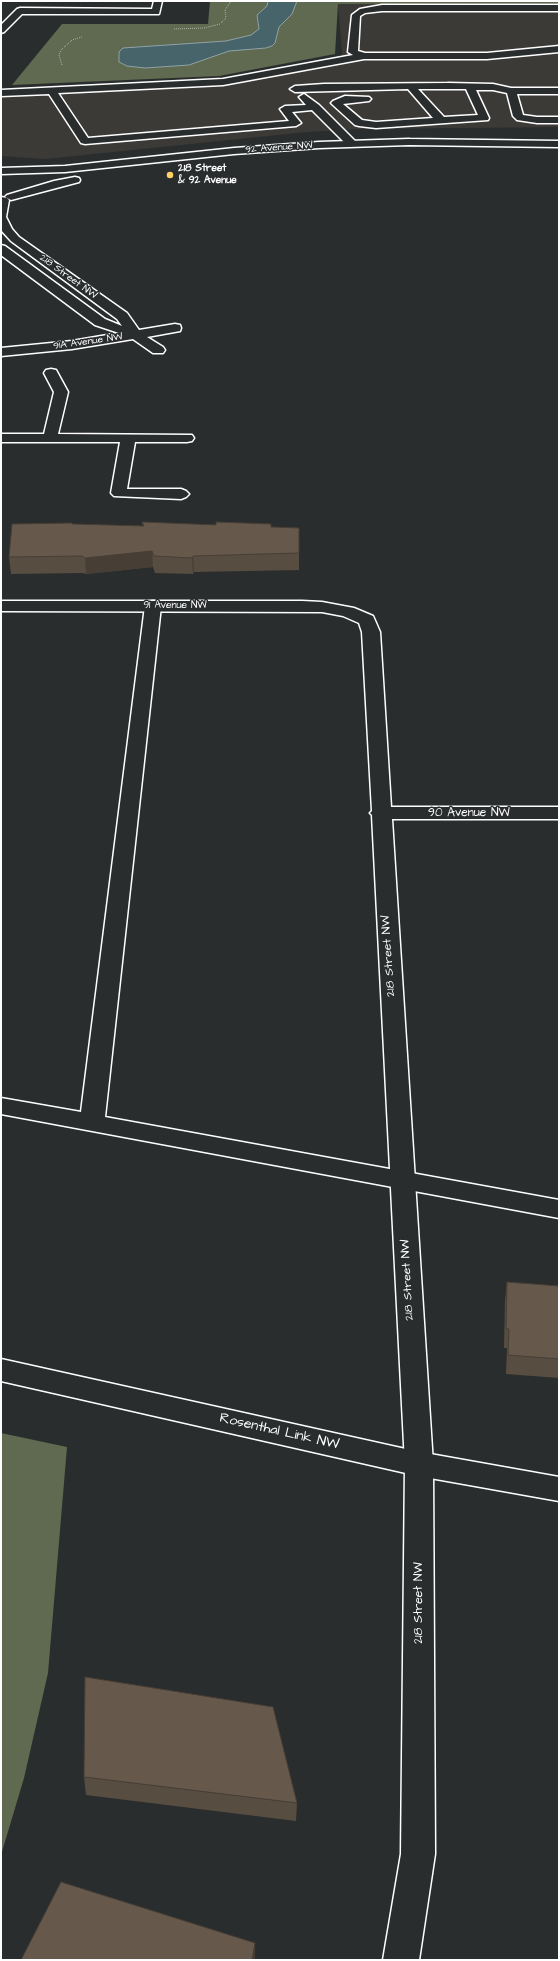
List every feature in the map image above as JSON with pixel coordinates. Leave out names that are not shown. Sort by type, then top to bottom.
[{"type":"street","points":[[1,30],[20,11],[26,1]]},
{"type":"street","points":[[20,11],[156,12],[158,1]]},
{"type":"street","points":[[364,56],[353,52],[356,15],[363,11],[382,8],[559,8]]},
{"type":"street","points":[[1,93],[204,84],[364,56],[487,56],[559,49]]},
{"type":"street","points":[[279,72],[351,143]]},
{"type":"street","points":[[295,89],[324,87],[474,96]]},
{"type":"street","points":[[465,102],[493,87],[511,91],[559,92]]},
{"type":"street","points":[[52,91],[85,141],[296,123],[281,109],[315,107]]},
{"type":"street","points":[[511,91],[518,116],[521,118],[559,120]]},
{"type":"street","points":[[406,99],[416,93]]},
{"type":"street","points":[[416,93],[432,104],[443,108]]},
{"type":"street","points":[[376,99],[345,99],[336,103],[358,123],[376,125],[484,118],[474,96]]},
{"type":"street","points":[[432,104],[441,120]]},
{"type":"street","points":[[75,126],[91,125]]},
{"type":"street","name":"92 Avenue NW","points":[[1,171],[64,169],[234,151],[351,143],[462,142],[559,144]]},
{"type":"street","points":[[450,153],[559,152]]},
{"type":"street","points":[[104,176],[196,166]]},
{"type":"street","points":[[1,177],[8,183],[5,199],[58,183],[84,179]]},
{"type":"street","name":"218 Street NW","points":[[5,199],[1,217],[7,230],[15,239],[122,316],[136,335]]},
{"type":"street","name":"218 Street NW","points":[[1,249],[23,267],[100,322],[136,335],[158,350]]},
{"type":"street","name":"91A Avenue NW","points":[[1,352],[72,345],[175,328]]},
{"type":"street","points":[[50,438],[61,392],[51,373]]},
{"type":"street","points":[[1,438],[187,438]]},
{"type":"street","points":[[128,438],[119,493],[181,494]]},
{"type":"street","name":"91 Avenue NW","points":[[1,606],[302,606],[322,607],[348,612]]},
{"type":"street","points":[[92,1122],[153,606]]},
{"type":"street","name":"218 Street NW","points":[[348,612],[367,620],[371,632],[380,812],[419,1464],[418,1854],[401,1960]]},
{"type":"street","name":"90 Avenue NW","points":[[380,812],[559,813]]},
{"type":"street","points":[[1,1106],[559,1208]]},
{"type":"street","name":"Rosenthal Link NW","points":[[1,1370],[419,1464],[559,1489]]},
{"type":"path","points":[[172,28],[204,28],[220,24],[226,18],[225,10],[231,1]]},
{"type":"path","points":[[62,67],[59,55],[61,50],[72,40],[86,36]]},
{"type":"shaded area","points":[[559,3],[559,127],[361,129],[307,132],[45,159],[1,156],[1,96],[221,86],[343,64],[338,4]]},
{"type":"green space","points":[[210,1],[559,1],[559,3],[338,4],[335,54],[219,76],[12,85],[62,24],[208,24]]},
{"type":"green space","points":[[1,1433],[67,1447],[48,1673],[24,1778],[1,1855]]},
{"type":"water","points":[[268,1],[297,1],[292,14],[279,27],[275,43],[272,46],[266,48],[229,51],[189,65],[145,68],[127,66],[119,62],[119,52],[123,48],[226,41],[251,35],[259,29],[257,15],[267,6]]},
{"type":"building","points":[[142,522],[216,525],[216,522],[271,524],[271,527],[299,528],[299,553],[193,556],[192,558],[154,556],[152,551],[85,558],[82,556],[9,557],[12,524],[72,523],[144,526]]},
{"type":"building","points":[[507,1282],[559,1286],[559,1359],[508,1355],[509,1329],[506,1329]]},
{"type":"building","points":[[85,1677],[273,1707],[297,1803],[84,1777]]},
{"type":"building","points":[[61,1882],[255,1943],[252,1960],[21,1960]]},
{"type":"place","name":"218 Street & 92 Avenue","points":[[170,175]]}]
